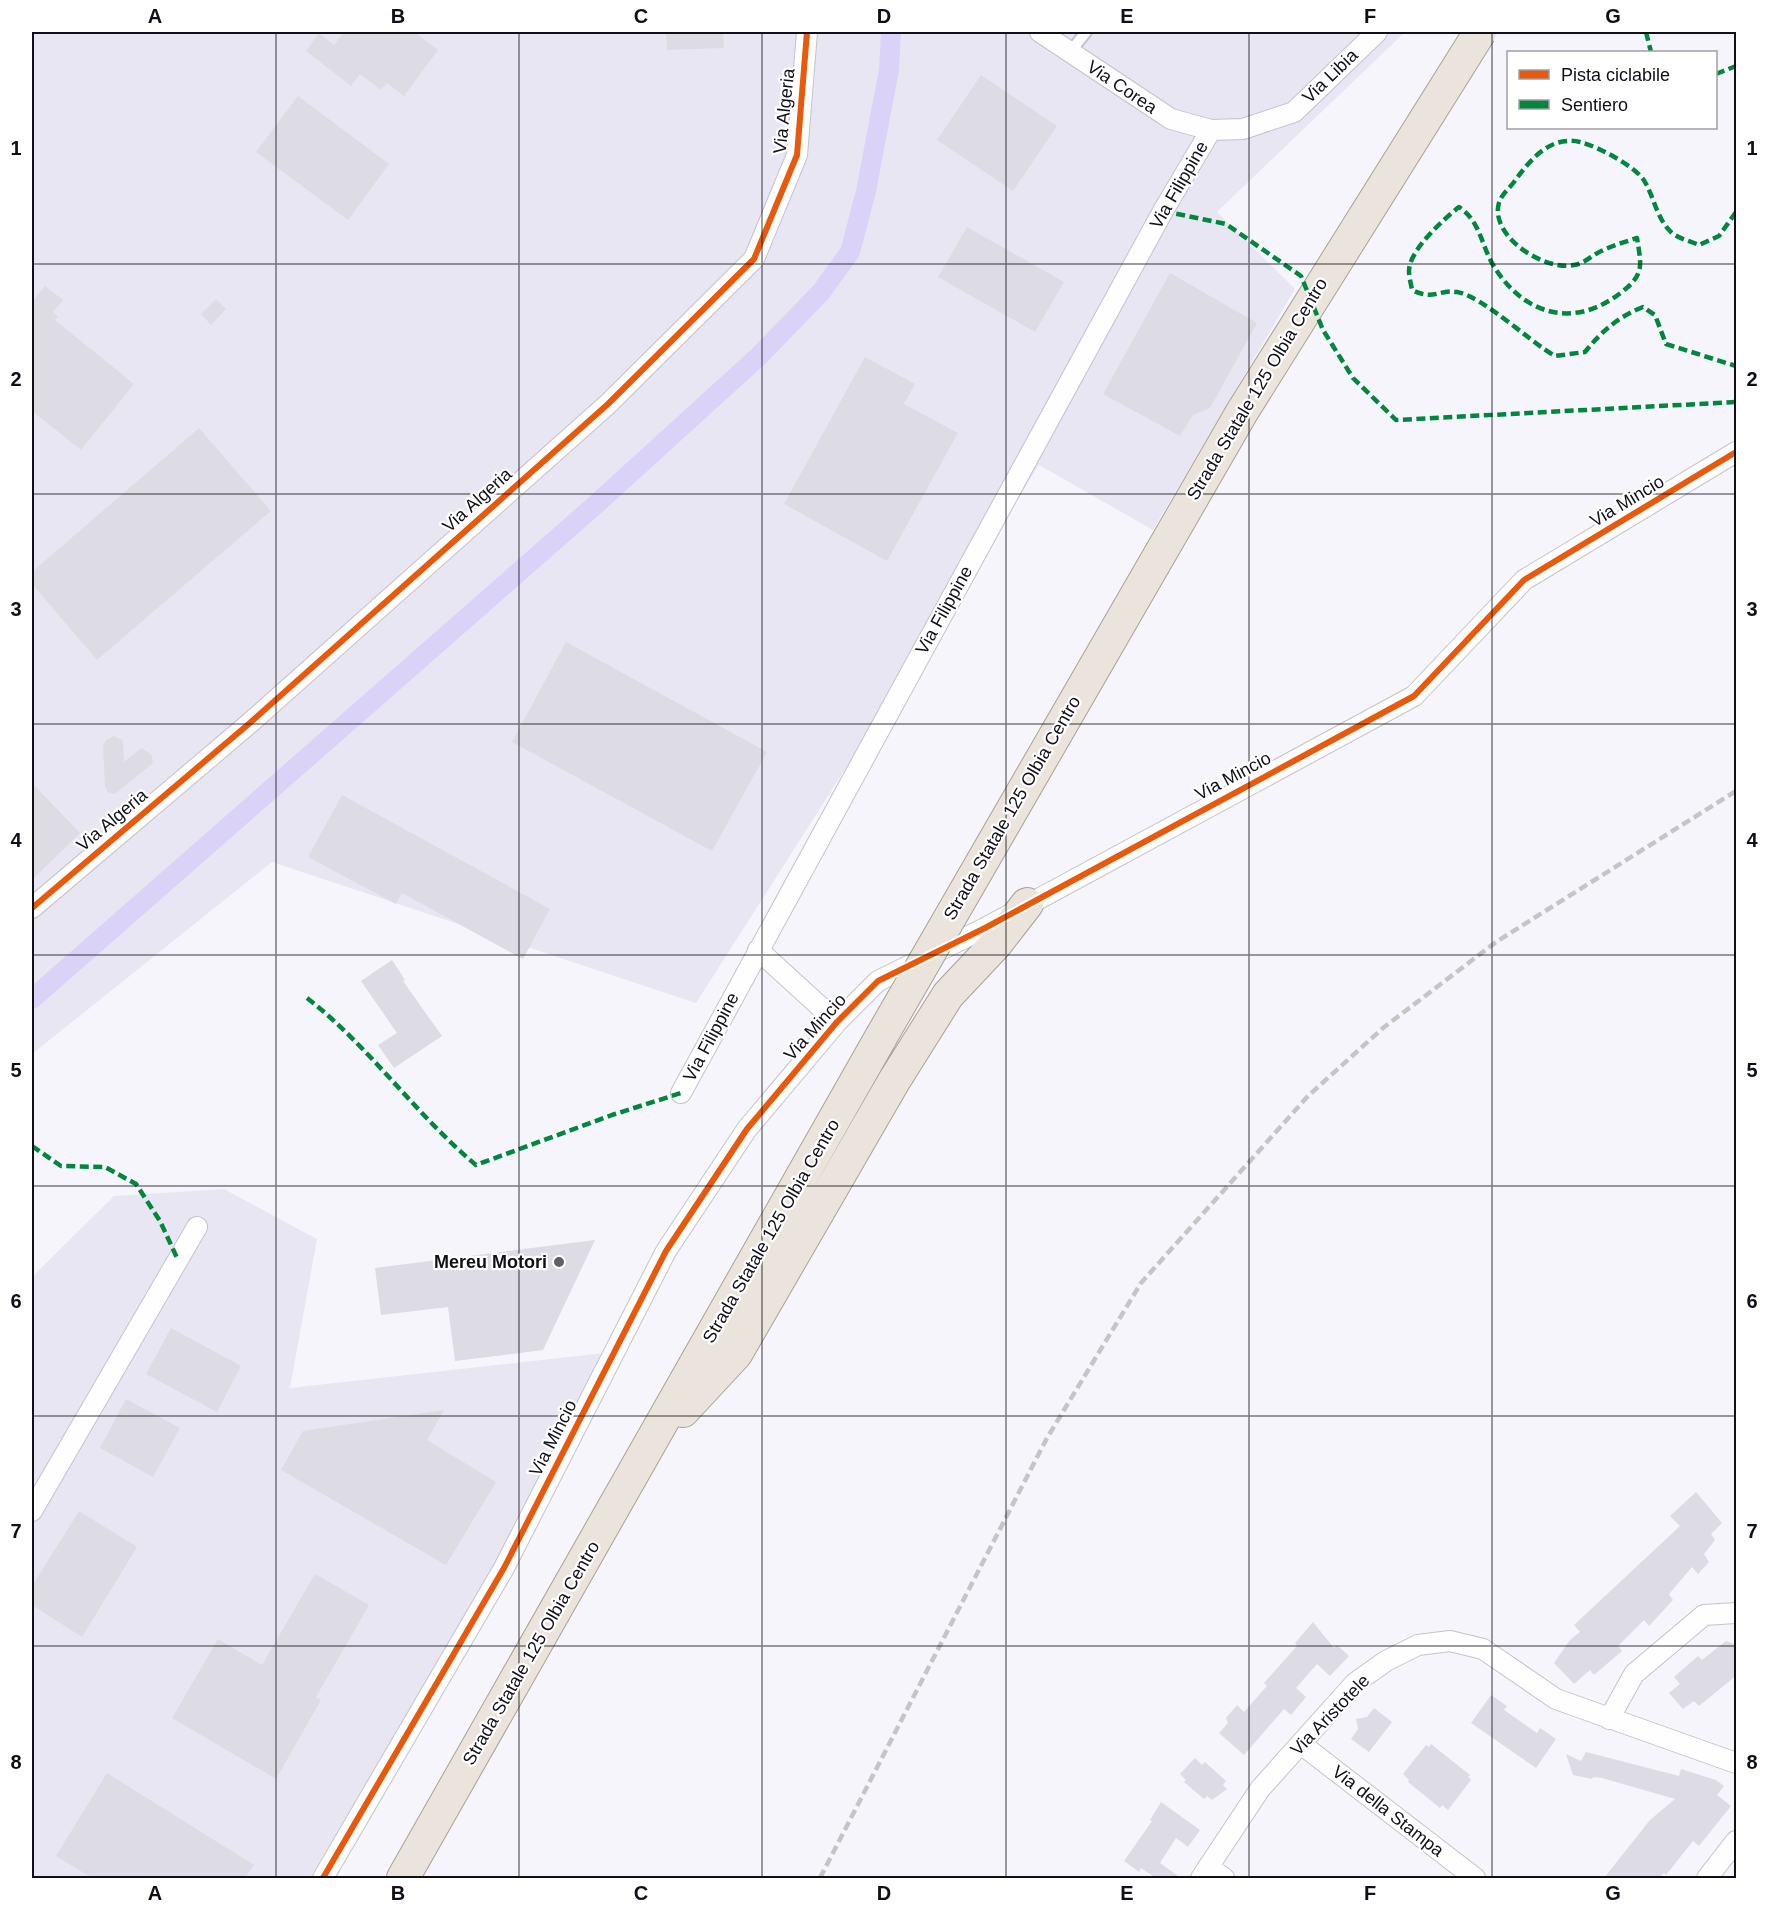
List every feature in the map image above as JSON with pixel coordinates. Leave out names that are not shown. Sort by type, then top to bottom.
[{"type":"main road","name":"Strada Statale 125 Olbia Centro","points":[[403,1878],[881,1037],[1242,412],[1480,32]]},
{"type":"main road","points":[[646,1452],[736,1354],[894,1081],[948,995],[996,944],[1027,904]]},
{"type":"street","name":"Via Algeria","points":[[32,908],[251,722],[608,404],[754,259],[797,155],[807,32]]},
{"type":"street","name":"Via Corea","points":[[1040,32],[1171,119],[1211,130]]},
{"type":"street","name":"Via Libia","points":[[1211,130],[1243,129],[1294,112],[1377,32]]},
{"type":"street","name":"Via Filippine","points":[[681,1093],[1163,211],[1211,130]]},
{"type":"street","name":"Via Mincio","points":[[323,1878],[504,1568],[666,1251],[747,1130],[837,1023],[878,981],[985,928],[1414,696],[1524,580],[1737,452]]},
{"type":"street","points":[[758,950],[837,1023]]},
{"type":"street","points":[[32,1511],[197,1227]]},
{"type":"street","points":[[1609,1719],[1634,1674],[1704,1615],[1737,1613]]},
{"type":"street","name":"Via Aristotele","points":[[1205,1873],[1260,1789],[1355,1683],[1386,1661],[1418,1645],[1450,1641],[1483,1649],[1556,1699],[1737,1762]]},
{"type":"street","name":"Via della Stampa","points":[[1301,1744],[1475,1878]]},
{"type":"street","points":[[1707,1878],[1737,1841]]},
{"type":"street","points":[[1205,1873],[1224,1878]]},
{"type":"lane","points":[[1071,52],[1086,32]]},
{"type":"shaded area","points":[[32,32],[1405,32],[1217,212],[1295,289],[1153,530],[1039,465],[696,1003],[272,862],[32,1054]]},
{"type":"shaded area","points":[[224,1189],[317,1239],[290,1388],[622,1351],[310,1878],[32,1878],[32,1277],[114,1196]]},
{"type":"building","points":[[344,32],[414,32],[438,50],[404,96],[387,83],[381,90],[360,74],[351,86],[306,51],[319,33],[334,45]]},
{"type":"building","points":[[666,32],[723,32],[724,48],[667,50]]},
{"type":"building","points":[[981,75],[1057,126],[1013,191],[937,140]]},
{"type":"building","points":[[298,96],[389,164],[348,220],[256,152]]},
{"type":"building","points":[[967,227],[1064,282],[1035,332],[938,277]]},
{"type":"building","points":[[1170,273],[1257,323],[1210,408],[1193,415],[1180,436],[1103,394]]},
{"type":"building","points":[[45,286],[63,300],[53,312],[58,317],[55,320],[134,384],[81,450],[32,411],[32,302]]},
{"type":"building","points":[[216,299],[226,309],[211,325],[201,314]]},
{"type":"building","points":[[865,357],[915,384],[904,404],[958,433],[887,561],[784,504]]},
{"type":"building","points":[[199,428],[271,511],[97,660],[32,584],[32,572]]},
{"type":"building","points":[[566,642],[767,752],[712,851],[512,742]]},
{"type":"building","points":[[114,736],[123,740],[124,762],[141,748],[151,754],[153,761],[115,794],[108,792],[105,787],[103,746],[106,740]]},
{"type":"building","points":[[32,783],[80,833],[32,880]]},
{"type":"building","points":[[342,795],[550,909],[523,959],[402,893],[396,904],[308,857]]},
{"type":"building","points":[[392,960],[405,980],[403,981],[442,1036],[394,1068],[378,1045],[397,1033],[361,981]]},
{"type":"building","points":[[595,1240],[543,1350],[455,1361],[448,1307],[381,1315],[375,1268]]},
{"type":"building","points":[[171,1328],[241,1366],[217,1412],[146,1374]]},
{"type":"building","points":[[126,1399],[180,1428],[153,1477],[100,1448]]},
{"type":"building","points":[[444,1410],[427,1440],[496,1482],[446,1565],[281,1470],[303,1431]]},
{"type":"building","points":[[1696,1492],[1722,1523],[1711,1534],[1715,1540],[1704,1554],[1709,1562],[1698,1574],[1692,1567],[1669,1594],[1673,1600],[1649,1626],[1644,1620],[1618,1646],[1622,1651],[1594,1675],[1590,1670],[1574,1684],[1554,1663],[1570,1640],[1580,1632],[1574,1625],[1680,1526],[1670,1516]]},
{"type":"building","points":[[79,1511],[137,1547],[82,1637],[32,1605],[32,1586]]},
{"type":"building","points":[[315,1574],[369,1605],[316,1697],[321,1700],[276,1779],[172,1718],[218,1639],[262,1665]]},
{"type":"building","points":[[1313,1622],[1334,1648],[1337,1645],[1349,1656],[1330,1676],[1317,1664],[1296,1688],[1306,1697],[1291,1715],[1284,1709],[1244,1755],[1219,1733],[1228,1723],[1226,1718],[1237,1705],[1244,1712],[1267,1686],[1264,1683],[1297,1646],[1295,1643]]},
{"type":"building","points":[[1726,1641],[1737,1645],[1737,1675],[1699,1706],[1694,1701],[1683,1709],[1669,1693],[1680,1684],[1674,1677],[1698,1656],[1702,1660]]},
{"type":"building","points":[[1491,1695],[1507,1706],[1504,1710],[1537,1733],[1540,1728],[1556,1739],[1536,1768],[1471,1723]]},
{"type":"building","points":[[1374,1708],[1392,1722],[1369,1752],[1351,1739],[1358,1729],[1356,1719],[1367,1717]]},
{"type":"building","points":[[1431,1744],[1470,1775],[1468,1777],[1471,1780],[1448,1810],[1442,1805],[1440,1808],[1408,1782],[1409,1780],[1403,1774],[1426,1745],[1429,1747]]},
{"type":"building","points":[[1586,1752],[1679,1776],[1681,1769],[1716,1780],[1724,1786],[1717,1795],[1731,1806],[1699,1846],[1693,1841],[1666,1875],[1664,1873],[1659,1878],[1604,1878],[1650,1820],[1675,1799],[1602,1778],[1593,1777],[1592,1779],[1573,1775],[1566,1754],[1581,1761]]},
{"type":"building","points":[[1195,1758],[1202,1765],[1205,1762],[1226,1781],[1223,1785],[1227,1789],[1212,1800],[1207,1796],[1204,1799],[1184,1782],[1186,1780],[1180,1774]]},
{"type":"building","points":[[107,1773],[254,1865],[245,1878],[92,1878],[56,1856]]},
{"type":"building","points":[[1161,1802],[1200,1830],[1188,1847],[1176,1838],[1160,1863],[1181,1878],[1156,1878],[1141,1868],[1139,1872],[1124,1861],[1152,1821],[1150,1820]]},
{"type":"waterway","points":[[32,999],[593,507],[758,357],[821,292],[850,252],[866,191],[889,70],[891,32]]},
{"type":"railway","points":[[820,1878],[1047,1438],[1141,1283],[1308,1096],[1383,1028],[1496,942],[1736,791]]},
{"type":"marked path","points":[[1646,32],[1651,51]]},
{"type":"marked path","points":[[1717,74],[1736,66]]},
{"type":"marked path","points":[[1736,212],[1719,236],[1699,245],[1683,239],[1666,226],[1645,182],[1634,170],[1606,152],[1587,144],[1559,142],[1534,158],[1504,194],[1498,208],[1499,220],[1513,242],[1524,251],[1537,258],[1563,266],[1580,264],[1604,250],[1637,238],[1640,268],[1630,285],[1605,303],[1587,311],[1552,312],[1535,306],[1520,296],[1506,282],[1493,265],[1476,226],[1459,207],[1421,245],[1409,271],[1412,290],[1426,295],[1451,292],[1467,295],[1492,310],[1555,356],[1585,352],[1611,325],[1643,307],[1655,315],[1666,344],[1736,366]]},
{"type":"marked path","points":[[1163,211],[1226,224],[1301,276],[1323,330],[1353,378],[1396,420],[1736,402]]},
{"type":"marked path","points":[[307,998],[330,1017],[433,1124],[476,1165],[612,1115],[681,1093]]},
{"type":"marked path","points":[[32,1146],[61,1166],[105,1167],[136,1184],[160,1221],[178,1260]]},
{"type":"cycle path","points":[[32,908],[251,722],[608,404],[754,259],[797,155],[807,32]]},
{"type":"cycle path","points":[[323,1878],[504,1568],[666,1251],[747,1129],[837,1022],[878,981],[985,928],[1414,696],[1524,580],[1736,452]]},
{"type":"place","name":"Mereu Motori","points":[[559,1262]]}]
